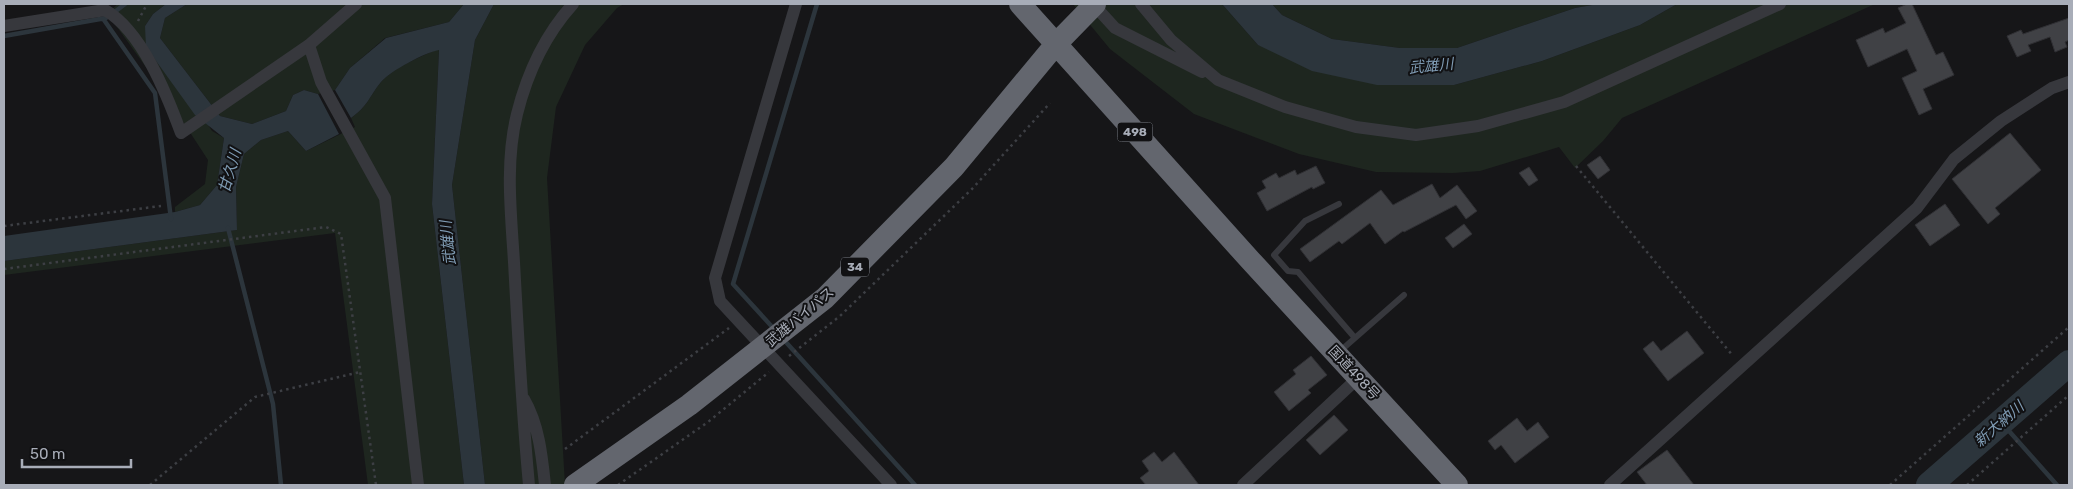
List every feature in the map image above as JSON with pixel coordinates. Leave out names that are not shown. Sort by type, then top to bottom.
[{"type":"highway","name":"498","points":[[1020,4],[1056,44]]},
{"type":"highway","name":"武雄バイパス","points":[[575,485],[689,405],[825,298],[954,167],[1056,44],[1094,4]]},
{"type":"highway","name":"国道498号","points":[[1056,44],[1336,355],[1457,485]]},
{"type":"street","points":[[4,26],[111,13],[132,33],[166,91],[182,133],[232,100],[308,45],[356,4]]},
{"type":"street","points":[[529,485],[521,393],[510,193],[511,149],[516,115],[531,70],[546,40],[573,4]]},
{"type":"street","points":[[796,4],[715,278],[720,301],[891,485]]},
{"type":"street","points":[[1094,4],[1115,28],[1218,80],[1285,108],[1356,127],[1416,135],[1478,126],[1564,102],[1780,4]]},
{"type":"street","points":[[1141,4],[1171,40],[1218,80]]},
{"type":"street","points":[[308,45],[321,82],[385,198],[418,485]]},
{"type":"street","points":[[1610,485],[1917,208],[1954,159],[2001,121],[2052,88],[2069,82]]},
{"type":"street","points":[[1243,485],[1358,378]]},
{"type":"street","points":[[521,393],[531,410],[542,450],[545,485]]},
{"type":"street","points":[[412,485],[416,470]]},
{"type":"lane","points":[[1339,204],[1305,220],[1274,254],[1288,271],[1298,272],[1355,338]]},
{"type":"lane","points":[[1336,355],[1404,294]]},
{"type":"path","points":[[132,33],[147,4]]},
{"type":"path","points":[[618,485],[708,422],[840,316],[972,189],[1050,103]]},
{"type":"path","points":[[1576,166],[1742,366]]},
{"type":"path","points":[[4,226],[161,206]]},
{"type":"path","points":[[4,269],[326,227],[341,234],[376,485]]},
{"type":"path","points":[[566,449],[739,321]]},
{"type":"path","points":[[1890,485],[2069,327]]},
{"type":"path","points":[[150,485],[255,397],[360,372]]},
{"type":"path","points":[[1967,485],[2069,395]]},
{"type":"shaded area","points":[[118,4],[166,4],[153,14],[145,26],[212,131],[224,138],[217,185],[200,205],[175,212],[175,207],[205,184],[208,160],[161,88],[107,13]]},
{"type":"shaded area","points":[[187,4],[464,4],[449,22],[385,38],[350,68],[335,90],[318,94],[304,90],[293,95],[286,111],[252,124],[220,116],[160,38],[165,18]]},
{"type":"shaded area","points":[[494,4],[624,4],[617,8],[585,45],[556,107],[547,178],[565,485],[485,485],[452,185],[475,40]]},
{"type":"shaded area","points":[[1073,4],[1222,4],[1258,45],[1454,85],[1542,61],[1640,25],[1677,4],[1875,4],[1622,118],[1603,141],[1575,168],[1559,147],[1480,171],[1453,173],[1376,172],[1299,154],[1194,114],[1110,49]]},
{"type":"shaded area","points":[[1272,4],[1598,4],[1575,8],[1457,48],[1400,48],[1332,39],[1282,15]]},
{"type":"shaded area","points":[[439,49],[432,204],[464,485],[368,485],[335,233],[4,275],[4,261],[237,230],[236,187],[244,154],[261,140],[288,131],[306,151],[355,127],[351,118],[365,105],[386,77],[408,62]]},
{"type":"water","name":"甘久川","points":[[166,4],[187,4],[165,18],[160,38],[220,116],[252,124],[286,111],[293,95],[304,90],[318,94],[339,134],[306,151],[288,131],[261,140],[244,154],[236,187],[237,230],[4,261],[4,236],[175,212],[200,205],[217,185],[224,138],[195,115],[146,47],[145,26],[153,14]]},
{"type":"water","name":"武雄川","points":[[464,4],[494,4],[475,40],[452,185],[485,485],[464,485],[432,204],[439,50],[408,63],[386,77],[365,105],[351,118],[335,90],[350,68],[386,38],[449,22]]},
{"type":"water","name":"武雄川","points":[[1222,4],[1272,4],[1282,15],[1332,39],[1400,48],[1457,48],[1575,8],[1598,4],[1677,4],[1640,25],[1542,61],[1454,85],[1377,85],[1312,71],[1258,45]]},
{"type":"building","points":[[1912,4],[1936,55],[1943,52],[1954,75],[1923,89],[1932,109],[1919,115],[1902,78],[1917,71],[1907,49],[1868,67],[1856,40],[1883,28],[1885,33],[1906,23],[1898,8]]},
{"type":"building","points":[[2069,18],[2069,40],[2065,42],[2067,47],[2055,52],[2050,37],[2028,45],[2031,51],[2017,57],[2007,36],[2021,30],[2023,34]]},
{"type":"building","points":[[2010,133],[2041,170],[1995,208],[2000,214],[1988,224],[1952,179]]},
{"type":"building","points":[[1600,156],[1610,170],[1598,179],[1587,165]]},
{"type":"building","points":[[1316,166],[1325,183],[1313,189],[1312,187],[1267,211],[1257,193],[1266,188],[1262,181],[1276,173],[1279,178],[1295,170],[1297,175]]},
{"type":"building","points":[[1529,167],[1538,180],[1529,186],[1519,173]]},
{"type":"building","points":[[1432,184],[1440,198],[1457,185],[1477,211],[1466,219],[1456,205],[1403,231],[1385,244],[1370,223],[1342,244],[1339,241],[1310,262],[1300,249],[1381,190],[1393,205]]},
{"type":"building","points":[[1945,204],[1960,225],[1930,246],[1915,225]]},
{"type":"building","points":[[1464,224],[1472,234],[1453,248],[1445,238]]},
{"type":"building","points":[[1687,331],[1704,353],[1668,381],[1643,349],[1653,341],[1661,351]]},
{"type":"building","points":[[1311,356],[1327,375],[1308,390],[1311,393],[1289,411],[1274,392],[1296,374],[1293,370]]},
{"type":"building","points":[[1334,415],[1348,430],[1320,455],[1306,440]]},
{"type":"building","points":[[1517,418],[1527,431],[1538,422],[1549,437],[1515,463],[1501,445],[1495,450],[1488,441]]},
{"type":"building","points":[[1667,450],[1694,485],[1647,485],[1637,472]]},
{"type":"building","points":[[1154,452],[1162,462],[1174,452],[1199,485],[1146,485],[1140,478],[1149,471],[1142,461]]},
{"type":"waterway","points":[[112,14],[125,4]]},
{"type":"waterway","points":[[775,330],[733,284],[817,4]]},
{"type":"waterway","points":[[4,36],[106,18]]},
{"type":"waterway","points":[[104,20],[155,93],[171,219]]},
{"type":"waterway","points":[[228,228],[273,404],[281,485]]},
{"type":"waterway","points":[[784,340],[915,485]]},
{"type":"waterway","name":"新大納川","points":[[1929,485],[2069,363]]},
{"type":"waterway","points":[[2001,422],[2057,485]]}]
